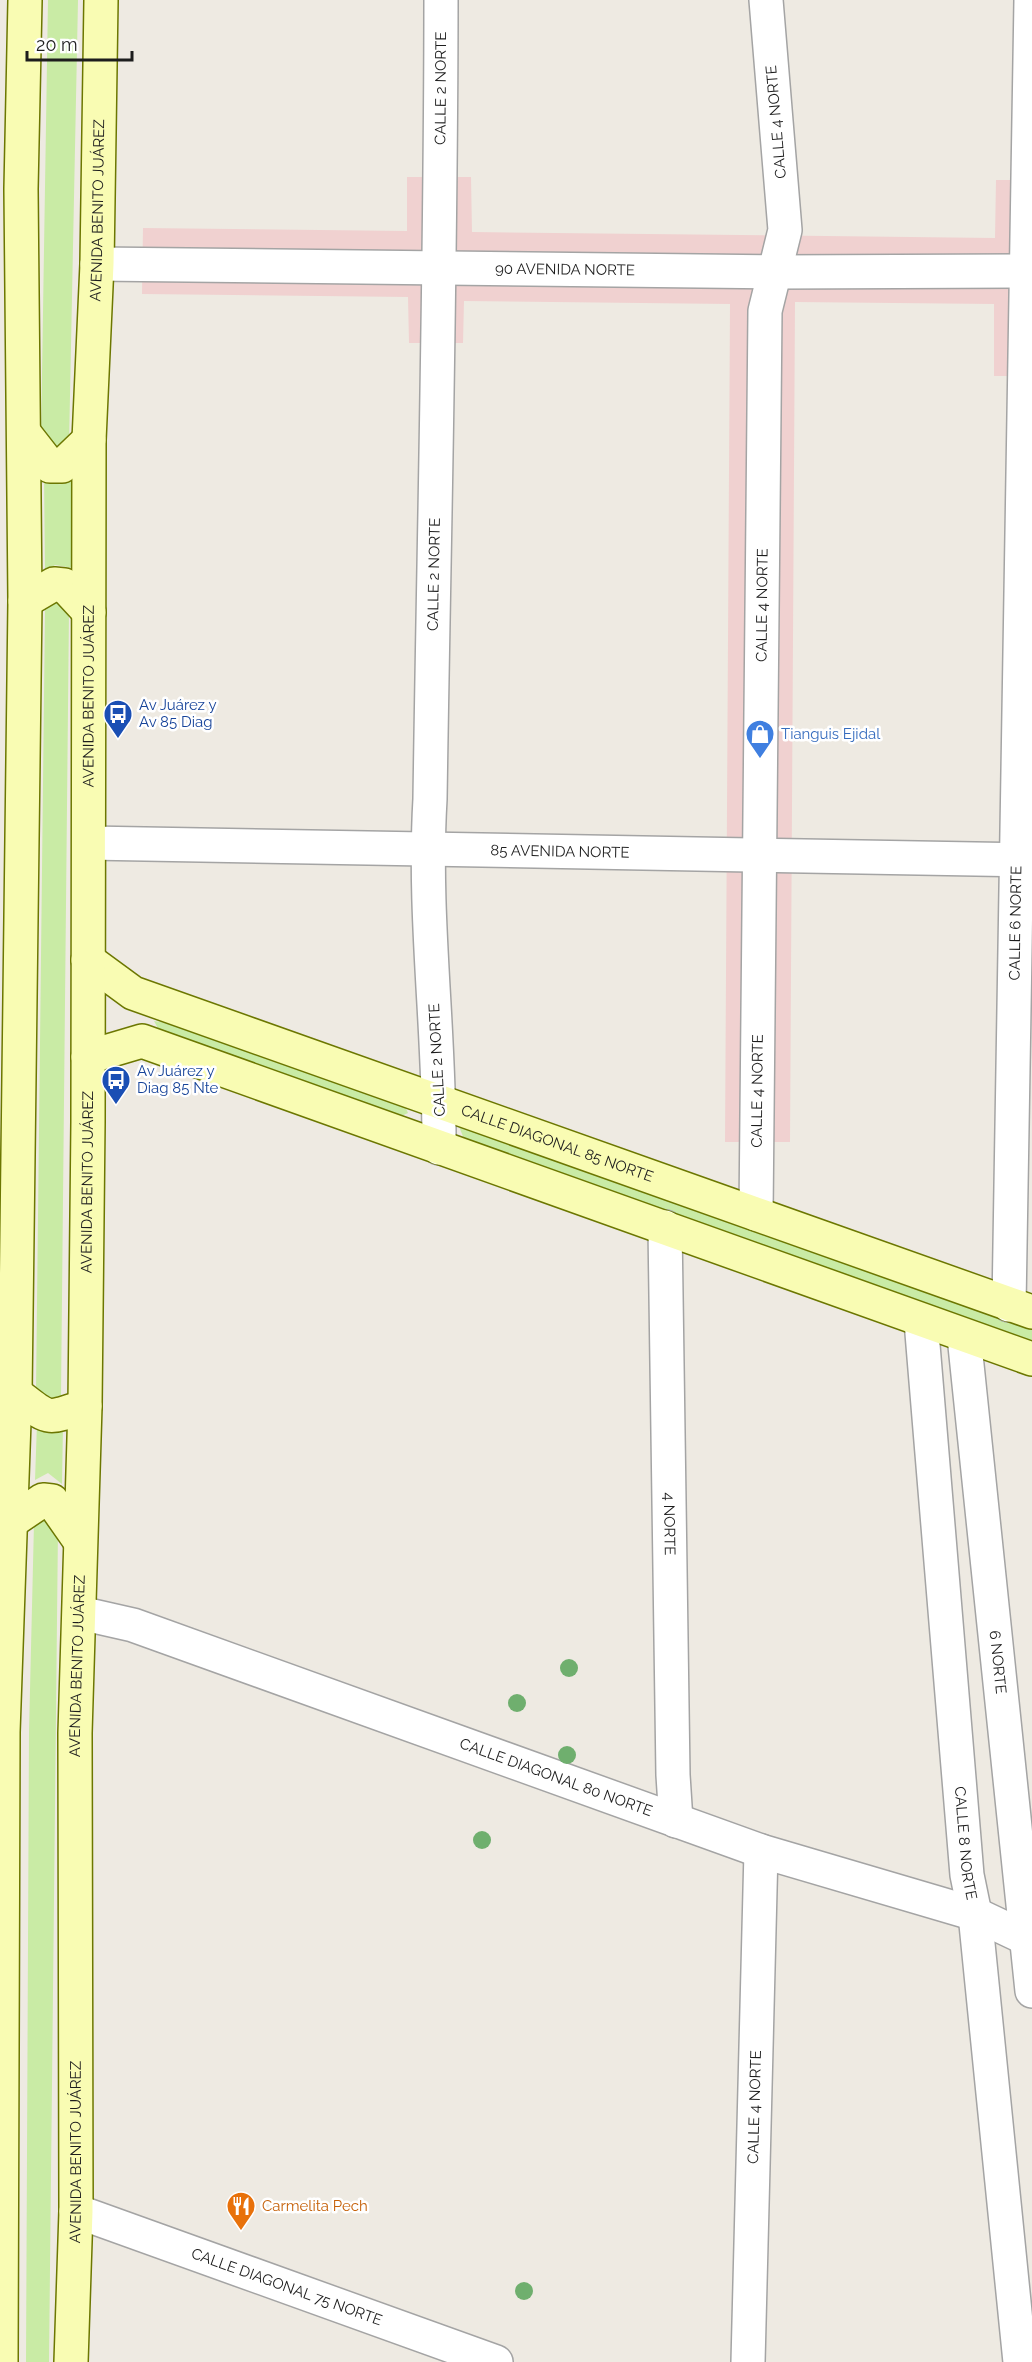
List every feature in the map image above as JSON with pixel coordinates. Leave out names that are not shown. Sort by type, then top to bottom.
[{"type":"main road","points":[[1,2362],[4,1583],[15,1393],[10,985],[25,601],[25,434],[12,259],[21,189],[25,0]]},
{"type":"main road","name":"AVENIDA BENITO JUÁREZ","points":[[71,2362],[76,2211],[75,1733],[85,1406],[89,843],[88,440],[97,264],[101,0]]},
{"type":"main road","points":[[25,434],[50,466],[62,466],[88,440]]},
{"type":"main road","points":[[25,601],[54,584],[64,585],[89,612]]},
{"type":"main road","name":"CALLE DIAGONAL 85 NORTE","points":[[88,960],[133,993],[440,1100],[1021,1309]]},
{"type":"main road","points":[[88,1057],[142,1041],[1032,1359]]},
{"type":"main road","points":[[15,1393],[45,1417],[54,1417],[85,1406]]},
{"type":"main road","points":[[9,1523],[43,1500],[52,1501],[80,1541]]},
{"type":"street","name":"CALLE 2 NORTE","points":[[439,1148],[440,1100],[427,851],[430,799],[438,269],[441,223],[441,0]]},
{"type":"street","name":"CALLE 4 NORTE","points":[[756,1214],[765,311],[777,272],[785,230],[766,0]]},
{"type":"street","name":"CALLE 6 NORTE","points":[[1021,1309],[1031,0]]},
{"type":"street","name":"90 AVENIDA NORTE","points":[[97,264],[777,272],[1029,271]]},
{"type":"street","name":"85 AVENIDA NORTE","points":[[89,843],[427,851],[1025,859]]},
{"type":"street","name":"4 NORTE","points":[[665,1227],[672,1751],[676,1821]]},
{"type":"street","name":"CALLE 8 NORTE","points":[[921,1321],[967,1875],[975,1914],[1020,2362]]},
{"type":"street","name":"6 NORTE","points":[[964,1336],[1029,1940],[1032,1991]]},
{"type":"street","name":"CALLE DIAGONAL 80 NORTE","points":[[80,1613],[133,1625],[761,1851],[975,1914],[1029,1940]]},
{"type":"street","name":"CALLE 4 NORTE","points":[[748,2362],[761,1851]]},
{"type":"street","name":"CALLE DIAGONAL 75 NORTE","points":[[76,2211],[415,2349],[496,2362]]},
{"type":"shaded area","name":"Tianguis Ejidal","points":[[407,177],[471,177],[472,232],[995,238],[996,180],[1032,180],[1032,376],[994,376],[994,304],[795,302],[790,1142],[725,1142],[730,304],[464,301],[463,343],[409,343],[408,297],[142,294],[143,228],[407,231]]},
{"type":"green space","points":[[48,0],[78,0],[69,445],[56,453],[41,437]]},
{"type":"green space","points":[[44,476],[57,484],[64,484],[72,480],[73,568],[55,565],[45,572]]},
{"type":"green space","points":[[59,599],[69,610],[61,1396],[49,1405],[36,1390],[45,609]]},
{"type":"green space","points":[[154,1021],[174,1024],[404,1104],[408,1113],[399,1117],[161,1034]]},
{"type":"green space","points":[[458,1124],[1032,1328],[1032,1341],[464,1139]]},
{"type":"green space","points":[[37,1423],[63,1425],[62,1484],[48,1473],[35,1480]]},
{"type":"green space","points":[[47,1513],[58,1528],[49,2362],[26,2362],[29,1732],[34,1523]]},
{"type":"place","name":"Av Juárez y Av 85 Diag","points":[[118,740]]},
{"type":"place","name":"Tianguis Ejidal","points":[[760,760]]},
{"type":"place","name":"Av Juárez y Diag 85 Nte","points":[[116,1106]]},
{"type":"place","name":"Carmelita Pech","points":[[241,2232]]}]
